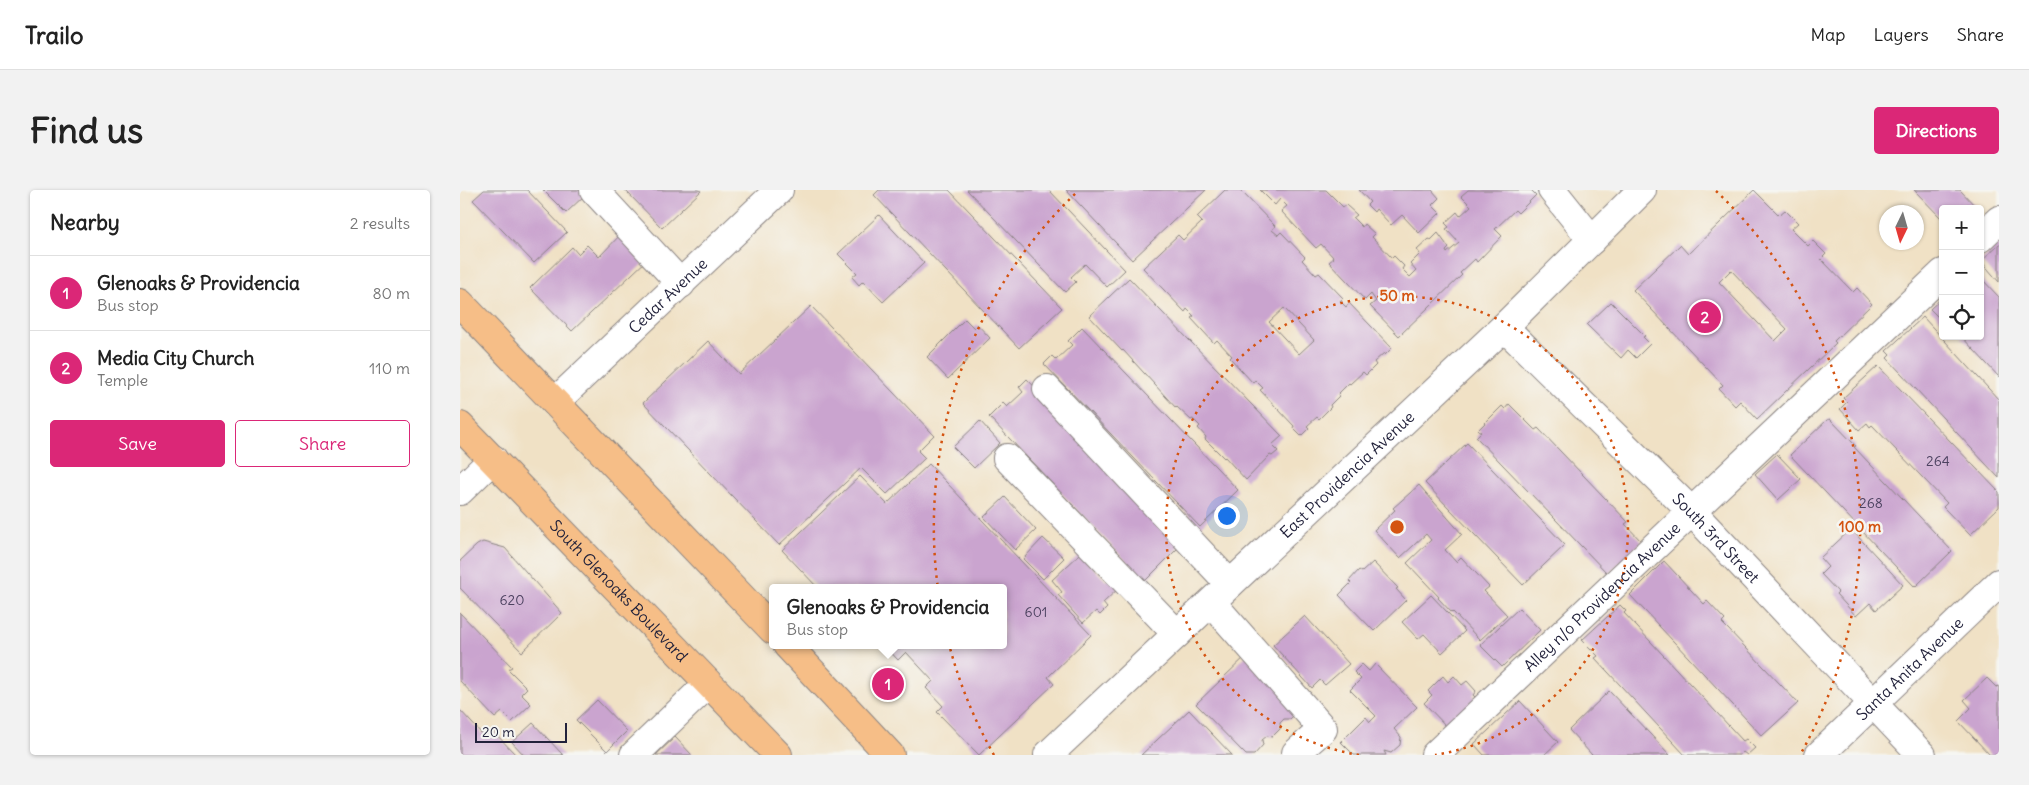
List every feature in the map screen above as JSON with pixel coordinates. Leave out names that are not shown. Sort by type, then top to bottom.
[{"type":"main road","points":[[460,304],[769,626]]},
{"type":"main road","name":"South Glenoaks Boulevard","points":[[460,426],[778,755]]},
{"type":"main road","points":[[791,649],[890,755]]},
{"type":"street","points":[[594,190],[681,284]]},
{"type":"street","name":"Cedar Avenue","points":[[556,402],[779,190]]},
{"type":"street","points":[[1552,190],[1592,240]]},
{"type":"street","name":"East Providencia Avenue","points":[[1048,755],[1504,327],[1642,190]]},
{"type":"street","points":[[1984,234],[1999,220]]},
{"type":"street","name":"Alley n/o Providencia Avenue","points":[[1435,755],[1939,277]]},
{"type":"street","name":"South 3rd Street","points":[[1504,327],[1692,512],[1922,755]]},
{"type":"street","points":[[1048,389],[1221,593],[1323,729],[1296,753]]},
{"type":"street","points":[[1007,458],[1177,634]]},
{"type":"street","points":[[460,491],[493,459]]},
{"type":"street","name":"Santa Anita Avenue","points":[[1819,755],[1999,583]]},
{"type":"street","points":[[634,755],[708,684]]},
{"type":"building","points":[[484,190],[527,190],[567,232],[534,263],[473,200]]},
{"type":"building","points":[[543,190],[582,190],[586,194],[566,213]]},
{"type":"building","points":[[625,190],[699,190],[701,191],[662,228]]},
{"type":"building","points":[[879,190],[949,190],[1062,308],[1019,348],[874,195]]},
{"type":"building","points":[[967,190],[1049,190],[1125,270],[1107,287],[1085,264],[1071,277],[1076,282],[1065,292]]},
{"type":"building","points":[[1066,190],[1206,190],[1132,260]]},
{"type":"building","points":[[1225,190],[1240,190],[1275,226],[1272,230],[1278,235],[1281,232],[1305,257],[1302,260],[1316,275],[1319,273],[1343,298],[1340,301],[1346,307],[1349,303],[1392,348],[1374,362],[1376,365],[1366,375],[1363,372],[1349,383],[1338,394],[1339,396],[1330,405],[1331,407],[1319,419],[1317,417],[1307,426],[1309,428],[1301,436],[1260,390],[1263,388],[1255,380],[1253,383],[1230,358],[1232,356],[1217,340],[1214,343],[1191,318],[1194,316],[1187,309],[1185,312],[1143,268],[1178,235],[1183,240],[1202,222],[1197,217]],"holes":[[[1284,308],[1314,340],[1299,354],[1269,322]]]},
{"type":"building","points":[[1260,190],[1326,190],[1343,207],[1346,205],[1357,215],[1353,218],[1362,227],[1364,224],[1375,234],[1372,237],[1392,258],[1394,256],[1404,266],[1402,269],[1410,277],[1416,271],[1410,264],[1420,254],[1417,250],[1429,239],[1431,240],[1438,233],[1449,248],[1446,251],[1447,253],[1459,243],[1446,229],[1449,227],[1445,223],[1457,212],[1460,216],[1471,206],[1461,196],[1468,190],[1531,190],[1536,195],[1518,213],[1515,210],[1495,229],[1502,236],[1477,262],[1475,259],[1460,273],[1462,275],[1399,336],[1370,306],[1376,301],[1371,294],[1365,300],[1329,262],[1334,258],[1321,244],[1316,248],[1281,211],[1287,206],[1280,199],[1275,205]]},
{"type":"building","points":[[1359,190],[1432,190],[1439,198],[1432,205],[1440,213],[1419,233],[1402,215],[1391,225],[1376,209],[1374,212],[1367,205],[1370,202]]},
{"type":"building","points":[[1754,190],[1779,215],[1785,210],[1798,223],[1791,229],[1808,246],[1813,241],[1826,254],[1821,259],[1853,292],[1857,288],[1872,304],[1834,341],[1836,343],[1757,419],[1740,401],[1735,406],[1719,389],[1723,385],[1633,290],[1680,245],[1688,254]],"holes":[[[1731,270],[1787,329],[1775,341],[1719,282]]]},
{"type":"building","points":[[1914,190],[1960,190],[1974,205],[1939,205],[1939,216]]},
{"type":"building","points":[[879,215],[924,263],[883,302],[863,281],[859,285],[852,277],[857,273],[838,254]]},
{"type":"building","points":[[624,231],[650,257],[572,331],[530,288],[572,247],[578,254],[587,245],[599,257]]},
{"type":"building","points":[[1999,244],[1999,282],[1984,264],[1984,258]]},
{"type":"building","points":[[1129,278],[1282,436],[1272,445],[1278,451],[1272,456],[1270,455],[1246,480],[1205,439],[1206,437],[1198,428],[1200,426],[1176,408],[1089,316]]},
{"type":"building","points":[[1984,281],[1999,297],[1999,377],[1965,340],[1984,340]]},
{"type":"building","points":[[1939,301],[1939,318],[1930,309]]},
{"type":"building","points":[[1611,302],[1645,336],[1643,337],[1650,344],[1636,358],[1628,350],[1621,358],[1587,325]]},
{"type":"building","points":[[811,306],[934,435],[918,451],[925,458],[887,494],[861,468],[779,545],[643,403],[708,341],[739,374]]},
{"type":"building","points":[[1923,317],[1939,334],[1939,340],[1944,340],[1999,400],[1999,478],[1887,358],[1890,355],[1886,351]]},
{"type":"building","points":[[965,319],[974,328],[977,324],[990,338],[948,379],[927,357]]},
{"type":"building","points":[[1082,327],[1238,490],[1200,527],[1044,364],[1052,356],[1056,360],[1072,345],[1068,341]]},
{"type":"building","points":[[1878,366],[1999,492],[1999,507],[1970,535],[1943,507],[1947,503],[1872,425],[1870,427],[1867,423],[1859,430],[1840,409],[1847,402],[1843,398]]},
{"type":"building","points":[[1027,379],[1183,543],[1145,581],[989,417],[1003,403],[1007,407],[1023,392],[1019,387]]},
{"type":"building","points":[[1509,404],[1535,430],[1538,428],[1628,522],[1625,524],[1642,542],[1608,574],[1476,437],[1481,432],[1478,430],[1502,406],[1505,409]]},
{"type":"building","points":[[1830,419],[1952,551],[1915,587],[1790,455]]},
{"type":"building","points":[[980,421],[1000,443],[974,468],[953,447]]},
{"type":"building","points":[[1467,443],[1565,545],[1523,585],[1425,483]]},
{"type":"building","points":[[1777,454],[1801,479],[1778,500],[1755,474]]},
{"type":"building","points":[[929,464],[1091,635],[1048,677],[1054,684],[979,755],[937,712],[943,706],[926,688],[933,681],[906,652],[898,660],[888,649],[1007,649],[1007,584],[814,584],[782,550],[860,476],[887,504]]},
{"type":"building","points":[[1419,485],[1462,534],[1445,550],[1456,562],[1461,557],[1489,587],[1484,591],[1507,615],[1480,640],[1452,613],[1407,563],[1431,540],[1426,534],[1400,558],[1374,530],[1395,510],[1393,508]]},
{"type":"building","points":[[1005,497],[1036,530],[1015,550],[984,517]]},
{"type":"building","points":[[1851,529],[1903,585],[1876,610],[1870,603],[1856,616],[1836,594],[1838,592],[1821,574],[1828,567],[1820,558]]},
{"type":"building","points":[[1043,538],[1064,558],[1043,579],[1023,559]]},
{"type":"building","points":[[483,542],[505,548],[562,613],[522,652],[460,588],[460,561],[477,545]]},
{"type":"building","points":[[1080,554],[1106,581],[1111,576],[1121,586],[1103,603],[1107,608],[1100,615],[1096,611],[1083,623],[1058,595],[1062,592],[1052,580]]},
{"type":"building","points":[[1664,561],[1704,604],[1707,601],[1725,620],[1722,623],[1798,703],[1762,736],[1630,595]]},
{"type":"building","points":[[1373,562],[1398,588],[1396,589],[1406,600],[1374,631],[1339,595],[1351,583],[1349,581],[1359,570],[1362,572]]},
{"type":"building","points":[[1431,595],[1465,631],[1442,653],[1424,634],[1418,639],[1402,622]]},
{"type":"building","points":[[1620,605],[1626,611],[1624,613],[1743,741],[1746,739],[1755,748],[1747,755],[1743,752],[1740,755],[1685,755],[1595,658],[1598,656],[1582,640]]},
{"type":"building","points":[[1519,608],[1540,630],[1502,667],[1480,645]]},
{"type":"building","points":[[460,613],[512,667],[508,669],[527,688],[521,694],[531,704],[512,722],[502,712],[495,718],[460,681]]},
{"type":"building","points":[[1305,616],[1349,664],[1325,685],[1320,680],[1312,688],[1273,645]]},
{"type":"building","points":[[1249,653],[1298,711],[1290,719],[1284,719],[1280,723],[1280,729],[1272,737],[1267,736],[1262,740],[1263,745],[1254,755],[1246,755],[1196,704]]},
{"type":"building","points":[[1362,664],[1369,671],[1375,664],[1417,707],[1394,729],[1401,737],[1400,745],[1391,753],[1384,751],[1386,755],[1354,755],[1341,742],[1366,717],[1370,722],[1376,716],[1350,690],[1361,679],[1354,672]]},
{"type":"building","points":[[1443,676],[1448,682],[1454,676],[1462,685],[1467,681],[1476,691],[1473,695],[1478,700],[1448,728],[1424,703],[1432,695],[1428,691]]},
{"type":"building","points":[[1987,678],[1996,687],[1999,686],[1999,755],[1990,755],[1958,721],[1971,708],[1964,700]]},
{"type":"building","points":[[1609,691],[1670,755],[1592,755],[1569,730]]},
{"type":"building","points":[[597,700],[627,731],[607,751],[576,720]]},
{"type":"building","points":[[1520,701],[1558,742],[1544,755],[1484,755],[1474,744]]},
{"type":"building","points":[[460,710],[482,734],[486,730],[488,733],[492,730],[516,755],[460,755]]},
{"type":"building","points":[[1189,710],[1232,755],[1141,755]]},
{"type":"building","points":[[533,723],[563,755],[524,755],[512,742]]},
{"type":"building","points":[[675,737],[692,755],[656,755]]},
{"type":"place","name":"Media City Church","points":[[1705,317]]},
{"type":"place","name":"Glenoaks & Providencia","points":[[888,684]]}]
